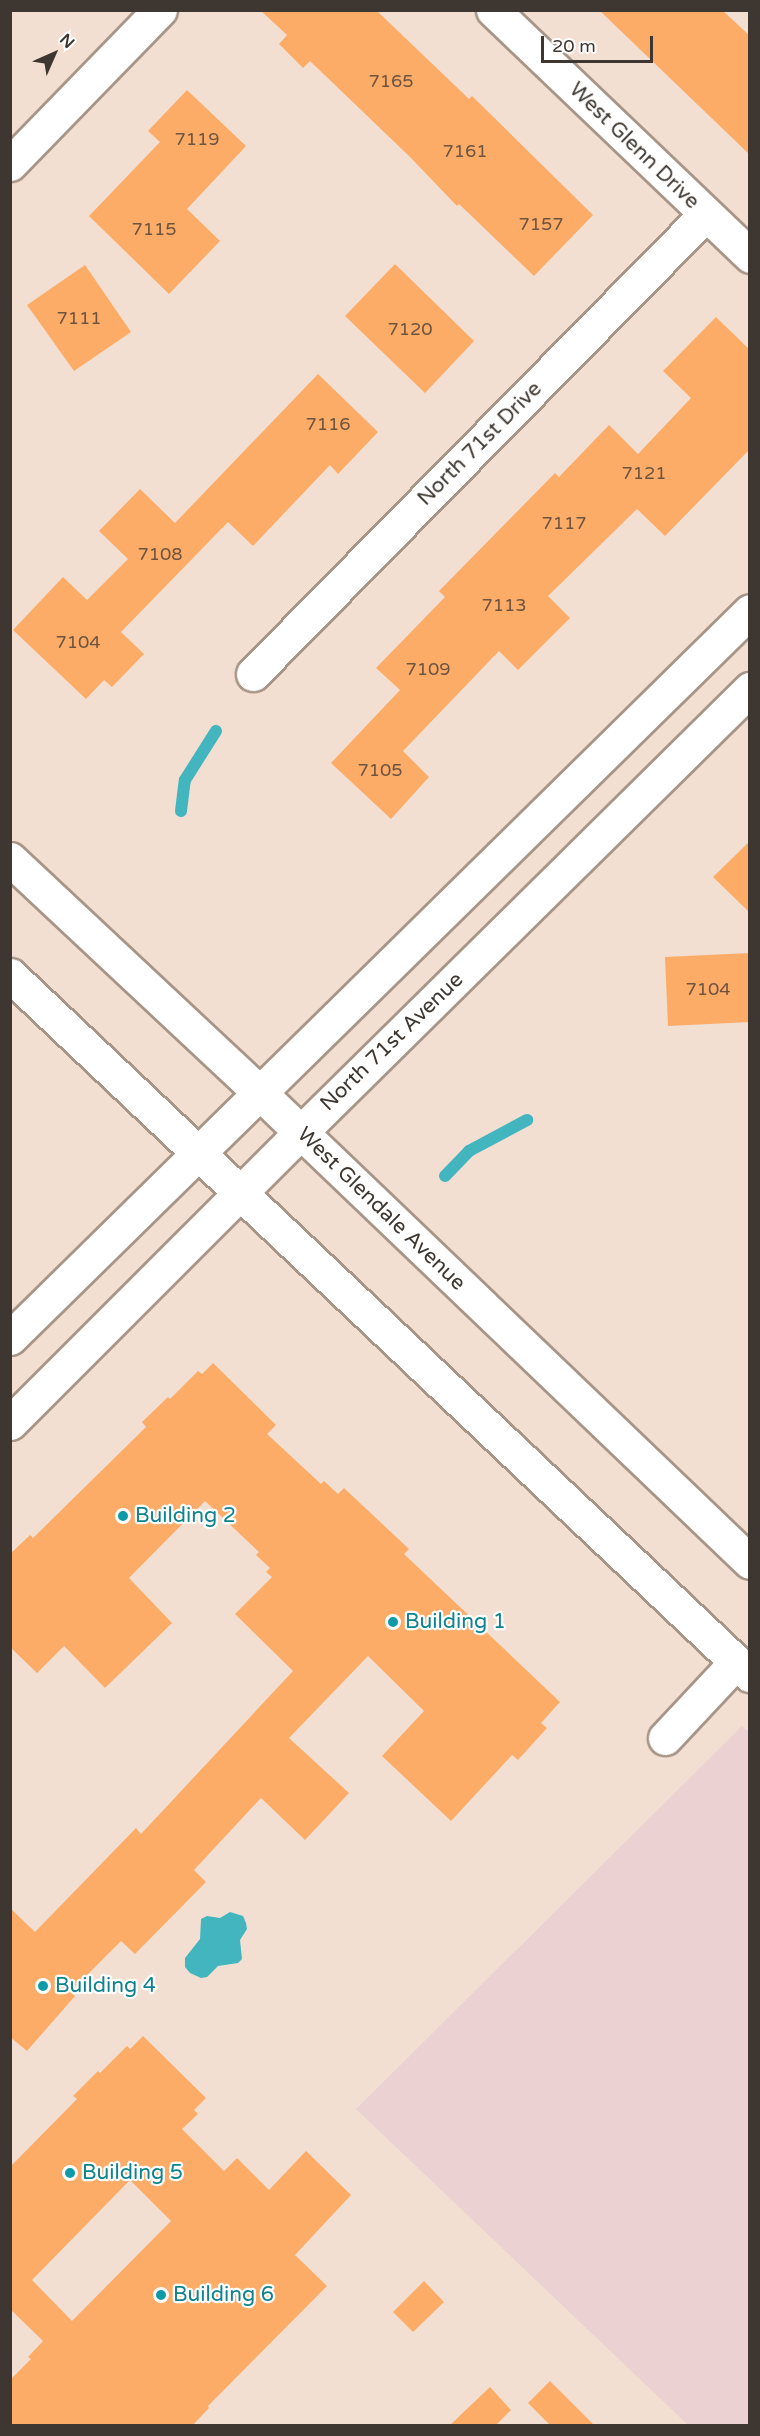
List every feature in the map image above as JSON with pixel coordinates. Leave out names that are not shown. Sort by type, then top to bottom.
[{"type":"street","points":[[10,164],[160,10]]},
{"type":"street","name":"West Glenn Drive","points":[[493,10],[750,256]]},
{"type":"street","name":"North 71st Drive","points":[[253,674],[706,214]]},
{"type":"street","points":[[10,1338],[750,611]]},
{"type":"street","name":"North 71st Avenue","points":[[10,1423],[301,1131],[750,689]]},
{"type":"street","name":"West Glendale Avenue","points":[[10,859],[301,1131],[750,1562]]},
{"type":"street","points":[[10,975],[743,1669],[665,1738]]},
{"type":"shaded area","points":[[742,1726],[750,1733],[749,2425],[688,2425],[356,2109]]},
{"type":"water","points":[[230,1912],[243,1916],[246,1923],[247,1929],[240,1940],[242,1959],[238,1963],[218,1966],[207,1977],[201,1978],[190,1973],[185,1967],[185,1958],[200,1939],[201,1919],[207,1916],[220,1918]]},
{"type":"building","points":[[260,10],[376,10],[469,99],[472,96],[593,215],[534,276],[459,204],[457,206],[410,157],[310,61],[303,68],[279,44],[287,35]]},
{"type":"building","points":[[599,10],[722,10],[750,36],[750,155]]},
{"type":"building","points":[[187,90],[246,146],[187,209],[220,241],[169,294],[89,216],[160,142],[148,131]]},
{"type":"building","points":[[395,264],[474,341],[425,393],[345,316]]},
{"type":"building","points":[[85,265],[131,332],[74,371],[27,305]]},
{"type":"building","points":[[716,317],[750,350],[750,449],[665,536],[637,509],[548,596],[570,618],[518,670],[499,651],[403,751],[429,777],[391,819],[331,763],[400,690],[376,668],[445,597],[439,591],[555,473],[559,477],[609,425],[638,454],[691,398],[663,371]]},
{"type":"building","points":[[318,374],[378,432],[338,474],[330,465],[253,546],[228,522],[121,632],[144,654],[112,687],[104,680],[86,699],[13,630],[63,577],[87,600],[128,559],[99,531],[140,489],[175,523]]},
{"type":"building","points":[[750,841],[750,913],[713,877]]},
{"type":"building","points":[[750,953],[750,1022],[668,1026],[665,957]]},
{"type":"building","points":[[213,1363],[276,1425],[267,1434],[321,1484],[324,1481],[338,1494],[344,1488],[409,1549],[404,1554],[560,1702],[541,1723],[547,1728],[518,1760],[512,1755],[451,1821],[382,1756],[424,1711],[368,1656],[289,1738],[349,1793],[305,1840],[261,1798],[194,1870],[206,1882],[135,1954],[121,1941],[70,1992],[75,1996],[27,2051],[10,2037],[10,1908],[35,1932],[136,1828],[141,1834],[293,1671],[235,1614],[272,1577],[266,1572],[270,1568],[256,1555],[259,1552],[205,1501],[129,1578],[172,1623],[105,1688],[64,1646],[37,1673],[10,1647],[10,1554],[30,1535],[33,1538],[146,1427],[142,1422],[168,1397],[170,1399],[198,1371],[202,1374]]},
{"type":"building","points":[[143,2036],[206,2098],[194,2110],[198,2114],[182,2129],[224,2171],[237,2158],[269,2190],[306,2151],[351,2195],[295,2255],[327,2286],[208,2406],[209,2408],[192,2426],[10,2426],[10,2380],[31,2359],[28,2357],[43,2341],[10,2309],[10,2167],[77,2099],[73,2096],[98,2071],[100,2073],[127,2046],[130,2049]],"holes":[[[130,2180],[171,2221],[72,2321],[32,2280]]]},
{"type":"building","points":[[424,2281],[444,2302],[413,2332],[393,2312]]},
{"type":"building","points":[[550,2381],[595,2426],[551,2426],[528,2403]]},
{"type":"building","points":[[490,2387],[511,2410],[495,2426],[449,2426]]},
{"type":"waterway","points":[[181,811],[185,780],[216,731]]},
{"type":"waterway","points":[[445,1176],[469,1151],[527,1120]]},
{"type":"place","name":"Building 2","points":[[123,1516]]},
{"type":"place","name":"Building 1","points":[[393,1622]]},
{"type":"place","name":"Building 4","points":[[43,1986]]},
{"type":"place","name":"Building 5","points":[[70,2173]]},
{"type":"place","name":"Building 6","points":[[161,2295]]}]
